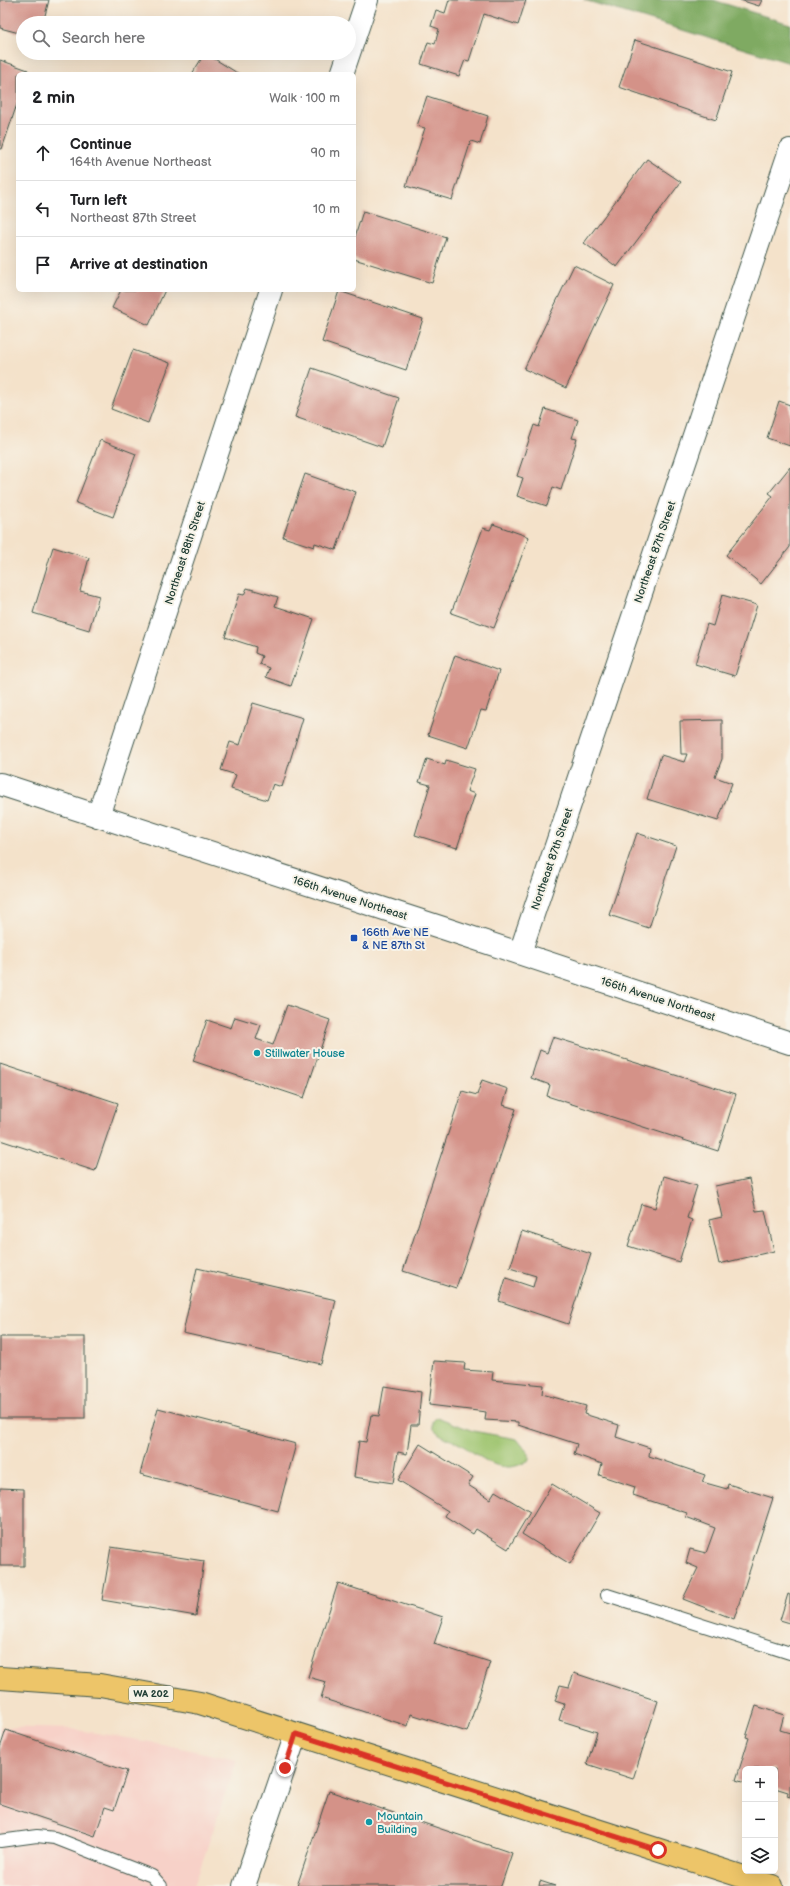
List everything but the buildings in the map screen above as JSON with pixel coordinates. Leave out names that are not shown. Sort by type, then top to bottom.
[{"type":"main road","name":"WA 202","points":[[0,1678],[100,1684],[192,1702],[772,1886]]},
{"type":"street","points":[[356,33],[367,0]]},
{"type":"street","points":[[343,72],[347,60]]},
{"type":"street","name":"Northeast 87th Street","points":[[520,953],[790,150]]},
{"type":"street","name":"Northeast 88th Street","points":[[98,816],[270,292]]},
{"type":"street","name":"166th Avenue Northeast","points":[[0,784],[520,953],[790,1043]]},
{"type":"street","points":[[244,1886],[296,1734]]},
{"type":"lane","points":[[607,1595],[790,1653]]},
{"type":"lane","points":[[0,1841],[37,1836],[55,1838],[152,1876],[161,1886]]},
{"type":"shaded area","points":[[0,1727],[71,1729],[157,1743],[237,1760],[194,1886],[0,1886]]},
{"type":"green space","points":[[584,0],[713,0],[790,24],[790,63]]},
{"type":"green space","points":[[437,1417],[473,1431],[517,1439],[529,1454],[529,1460],[519,1465],[509,1467],[491,1463],[438,1433],[433,1428],[433,1421]]},
{"type":"place","name":"166th Ave NE & NE 87th St","points":[[354,938]]},
{"type":"place","name":"Stillwater House","points":[[257,1053]]},
{"type":"place","name":"Mountain Building","points":[[369,1822]]},
{"type":"route","points":[[285,1768],[296,1734],[658,1850]]}]
